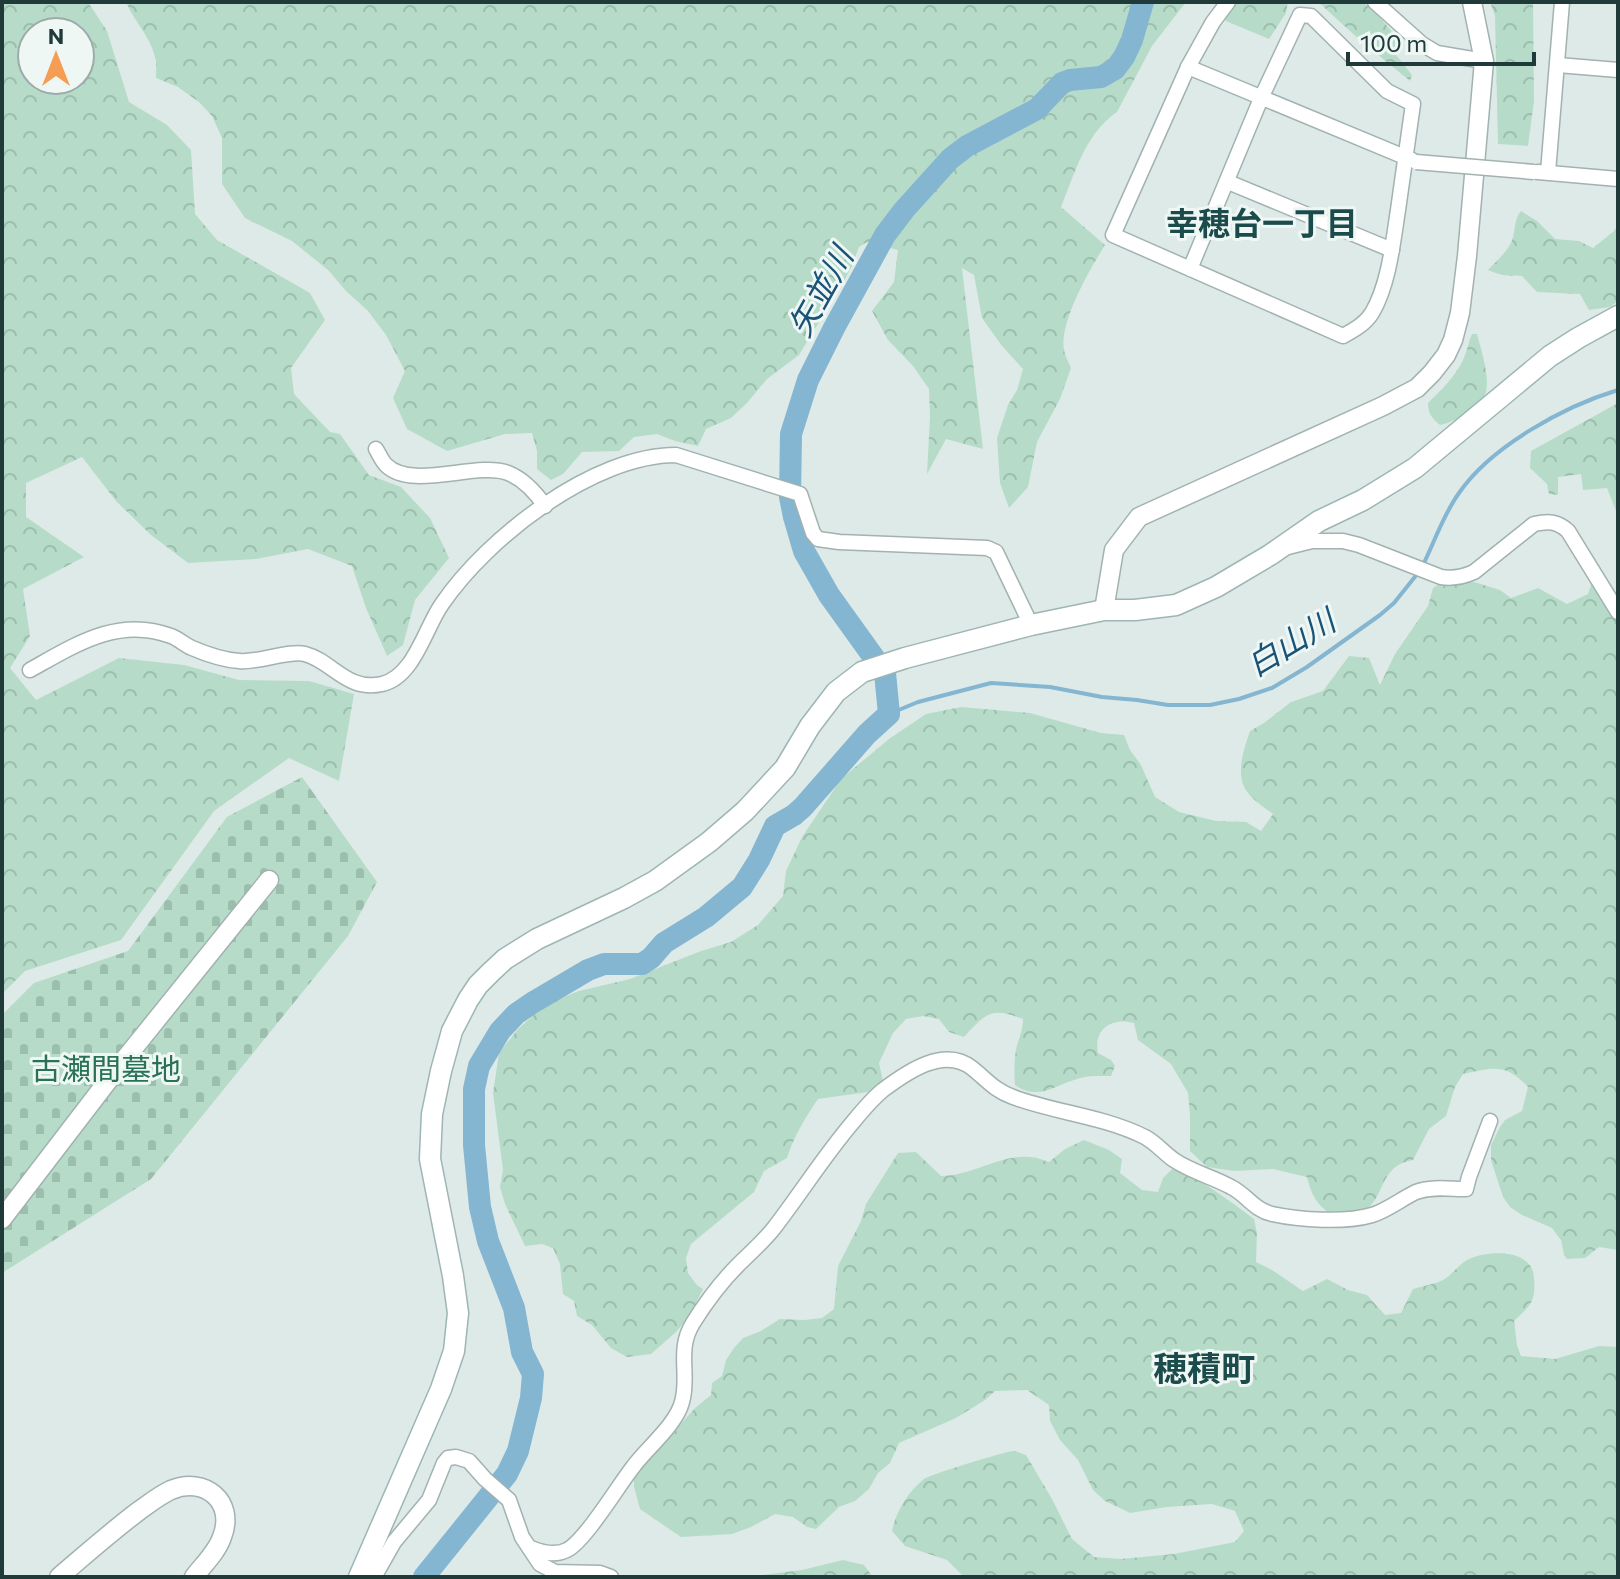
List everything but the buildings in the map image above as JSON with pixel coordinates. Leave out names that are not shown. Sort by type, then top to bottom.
[{"type":"main road","points":[[361,1574],[441,1389],[454,1351],[458,1313],[429,1140],[441,1071],[452,1031],[478,985],[505,959],[537,939],[655,881],[699,849],[745,811],[785,768],[810,726],[836,692],[862,672],[1031,625],[1104,610],[1176,605],[1216,587],[1319,521],[1363,500],[1415,468],[1550,356],[1618,316]]},
{"type":"street","points":[[1190,269],[1262,96],[1300,15],[1311,16],[1387,91],[1413,104],[1411,159],[1379,298],[1361,325],[1343,336],[1190,269],[1113,235],[1188,67],[1228,2]]},
{"type":"street","points":[[1375,2],[1422,44],[1437,53],[1484,61]]},
{"type":"street","points":[[1104,610],[1114,550],[1139,517],[1383,406],[1417,388],[1446,355],[1460,313],[1484,61],[1472,2]]},
{"type":"street","points":[[1541,172],[1558,65],[1562,2]]},
{"type":"street","points":[[1558,65],[1618,70]]},
{"type":"street","points":[[1188,67],[1411,159],[1618,179]]},
{"type":"street","points":[[1228,182],[1392,250]]},
{"type":"street","points":[[376,449],[386,465],[398,473],[435,475],[496,471],[510,474],[535,493],[545,506]]},
{"type":"street","points":[[30,670],[80,641],[113,630],[153,630],[213,656],[238,661],[307,654],[360,685],[381,685],[396,679],[408,667],[441,604],[500,538],[582,481],[619,466],[663,455],[676,455],[800,494],[813,533],[818,539],[987,548],[996,552],[1031,625]]},
{"type":"street","points":[[1270,555],[1289,546],[1312,541],[1343,541],[1432,574],[1463,577],[1474,572],[1534,524],[1560,524],[1568,531],[1618,612]]},
{"type":"street","points":[[2,1219],[120,1065],[269,880]]},
{"type":"street","points":[[531,1548],[556,1554],[570,1549],[583,1536],[627,1474],[677,1413],[685,1384],[683,1356],[687,1333],[712,1296],[772,1231],[862,1111],[880,1092],[928,1064],[944,1058],[959,1060],[995,1089],[1009,1096],[1094,1117],[1146,1138],[1174,1160],[1233,1188],[1260,1210],[1283,1216],[1348,1219],[1371,1216],[1421,1190],[1466,1189],[1490,1121]]},
{"type":"street","points":[[361,1574],[380,1569],[394,1542],[429,1500],[444,1463],[448,1458],[456,1457],[469,1461],[509,1500],[522,1537],[540,1564],[555,1572],[600,1573],[611,1577]]},
{"type":"street","points":[[59,1577],[161,1495],[181,1487],[194,1486],[209,1489],[222,1503],[225,1527],[215,1550],[194,1577]]},
{"type":"green space","points":[[2,2],[88,2],[107,31],[129,102],[167,125],[191,150],[195,214],[217,240],[310,293],[325,320],[291,368],[294,394],[330,432],[340,434],[369,475],[401,487],[430,518],[449,558],[415,600],[403,645],[387,656],[352,566],[308,549],[256,559],[188,563],[151,535],[116,501],[82,457],[26,483],[26,517],[84,557],[23,589],[30,636],[10,668],[36,700],[119,658],[184,665],[239,680],[309,681],[354,694],[339,781],[289,758],[214,811],[121,940],[25,971],[2,994]]},
{"type":"green space","points":[[126,2],[1186,2],[1152,46],[1117,112],[1089,143],[1061,207],[1105,245],[1077,296],[1066,325],[1064,350],[1071,368],[1060,399],[1037,442],[1028,487],[1009,508],[1000,483],[997,438],[1023,369],[982,318],[974,275],[962,268],[983,449],[946,439],[927,474],[929,389],[913,366],[888,340],[872,311],[894,282],[898,250],[867,242],[859,247],[843,283],[799,355],[767,379],[731,418],[706,429],[698,446],[657,434],[634,437],[619,451],[582,452],[563,474],[551,480],[537,469],[537,451],[532,433],[505,434],[447,451],[407,429],[393,398],[405,371],[386,335],[368,311],[328,270],[292,241],[245,218],[222,184],[222,138],[212,116],[178,87],[156,78],[153,49]]},
{"type":"green space","points":[[1225,2],[1288,2],[1286,13],[1269,39],[1226,21],[1218,13]]},
{"type":"green space","points":[[1318,2],[1363,2],[1400,42],[1393,51],[1412,75],[1410,81],[1361,41]]},
{"type":"green space","points":[[1490,2],[1533,2],[1534,101],[1528,146],[1498,144],[1495,16]]},
{"type":"green space","points":[[1521,211],[1537,221],[1555,239],[1579,241],[1593,248],[1618,225],[1618,301],[1610,307],[1589,310],[1580,294],[1537,292],[1522,276],[1502,275],[1488,270],[1509,246]]},
{"type":"green space","points":[[1472,334],[1477,334],[1483,355],[1486,392],[1467,413],[1440,425],[1431,416],[1428,403],[1460,366]]},
{"type":"green space","points":[[1618,403],[1618,516],[1607,488],[1583,490],[1581,474],[1558,477],[1558,495],[1549,494],[1547,484],[1530,468],[1531,451]]},
{"type":"green space","points":[[1474,582],[1500,590],[1511,598],[1538,588],[1567,604],[1588,594],[1592,582],[1618,621],[1618,1250],[1599,1247],[1585,1258],[1567,1259],[1561,1240],[1552,1228],[1522,1215],[1510,1207],[1503,1197],[1491,1160],[1491,1145],[1505,1120],[1522,1111],[1528,1087],[1505,1070],[1490,1069],[1463,1074],[1455,1087],[1446,1116],[1429,1129],[1413,1160],[1402,1163],[1388,1175],[1376,1198],[1365,1210],[1333,1216],[1316,1199],[1307,1177],[1273,1169],[1234,1171],[1207,1167],[1190,1151],[1188,1093],[1171,1064],[1138,1040],[1134,1023],[1112,1023],[1099,1037],[1098,1053],[1115,1066],[1111,1076],[1085,1077],[1046,1091],[1031,1092],[1015,1085],[1015,1055],[1023,1019],[1004,1013],[990,1014],[964,1037],[949,1032],[939,1019],[923,1016],[906,1019],[893,1033],[879,1063],[883,1081],[868,1092],[818,1099],[800,1127],[787,1158],[764,1171],[754,1192],[691,1244],[686,1258],[688,1273],[703,1289],[690,1315],[651,1354],[627,1357],[611,1348],[592,1325],[577,1316],[574,1301],[563,1294],[560,1264],[553,1248],[542,1244],[525,1246],[500,1187],[503,1170],[493,1093],[499,1053],[518,1029],[546,1004],[579,991],[630,979],[731,942],[758,925],[783,896],[786,871],[802,837],[841,779],[889,739],[926,714],[961,707],[1030,713],[1101,733],[1124,735],[1155,797],[1179,812],[1216,821],[1246,822],[1261,831],[1273,814],[1250,796],[1242,779],[1242,762],[1250,731],[1291,702],[1323,691],[1349,656],[1369,658],[1380,685],[1395,654],[1428,606],[1433,588],[1441,583]]},
{"type":"green space","name":"古瀬間墓地","points":[[302,777],[377,882],[348,936],[151,1179],[2,1273],[2,1015],[34,983],[128,951],[227,817]]},
{"type":"green space","points":[[1084,1140],[1122,1159],[1120,1173],[1142,1190],[1158,1192],[1163,1178],[1175,1166],[1254,1219],[1256,1262],[1303,1291],[1327,1279],[1348,1290],[1367,1295],[1385,1315],[1401,1313],[1413,1289],[1443,1280],[1464,1262],[1476,1257],[1497,1253],[1518,1256],[1526,1261],[1532,1268],[1534,1293],[1531,1303],[1514,1321],[1521,1356],[1555,1359],[1599,1346],[1618,1347],[1618,1577],[964,1577],[947,1560],[905,1546],[892,1531],[896,1516],[924,1479],[1014,1451],[1026,1455],[1072,1539],[1094,1557],[1121,1559],[1174,1554],[1235,1542],[1244,1531],[1235,1511],[1212,1504],[1130,1513],[1105,1501],[1093,1490],[1078,1460],[1060,1440],[1050,1421],[1049,1405],[1027,1390],[995,1391],[956,1418],[899,1443],[890,1463],[878,1473],[869,1489],[855,1501],[839,1507],[816,1529],[793,1517],[775,1514],[732,1534],[681,1537],[640,1509],[634,1476],[695,1408],[711,1395],[712,1383],[722,1376],[726,1360],[743,1338],[780,1319],[822,1318],[834,1309],[838,1266],[861,1221],[866,1204],[898,1153],[916,1152],[941,1176],[964,1173],[1019,1157],[1049,1162],[1065,1149]]},
{"type":"green space","points":[[843,1560],[864,1565],[873,1577],[747,1577],[802,1570]]},
{"type":"waterway","name":"矢並川","points":[[424,1577],[507,1474],[518,1451],[531,1398],[533,1374],[522,1352],[514,1308],[488,1241],[480,1207],[474,1145],[474,1089],[479,1066],[500,1031],[532,1003],[604,964],[642,964],[664,943],[706,917],[742,887],[775,826],[803,807],[867,734],[889,714],[885,673],[829,595],[804,551],[794,517],[790,497],[791,434],[808,380],[885,235],[904,210],[950,159],[967,146],[1037,109],[1062,83],[1101,77],[1115,69],[1132,40],[1143,2]]},
{"type":"waterway","name":"白山川","points":[[1423,565],[1453,501],[1490,459],[1553,417],[1618,390]]},
{"type":"waterway","name":"白山川","points":[[889,714],[918,702],[991,683],[1050,687],[1168,705],[1210,705],[1239,699],[1272,688],[1307,667],[1380,615],[1418,573]]},
{"type":"district","name":"幸穂台一丁目","points":[[1262,224]]},
{"type":"district","name":"穂積町","points":[[1204,1369]]}]
